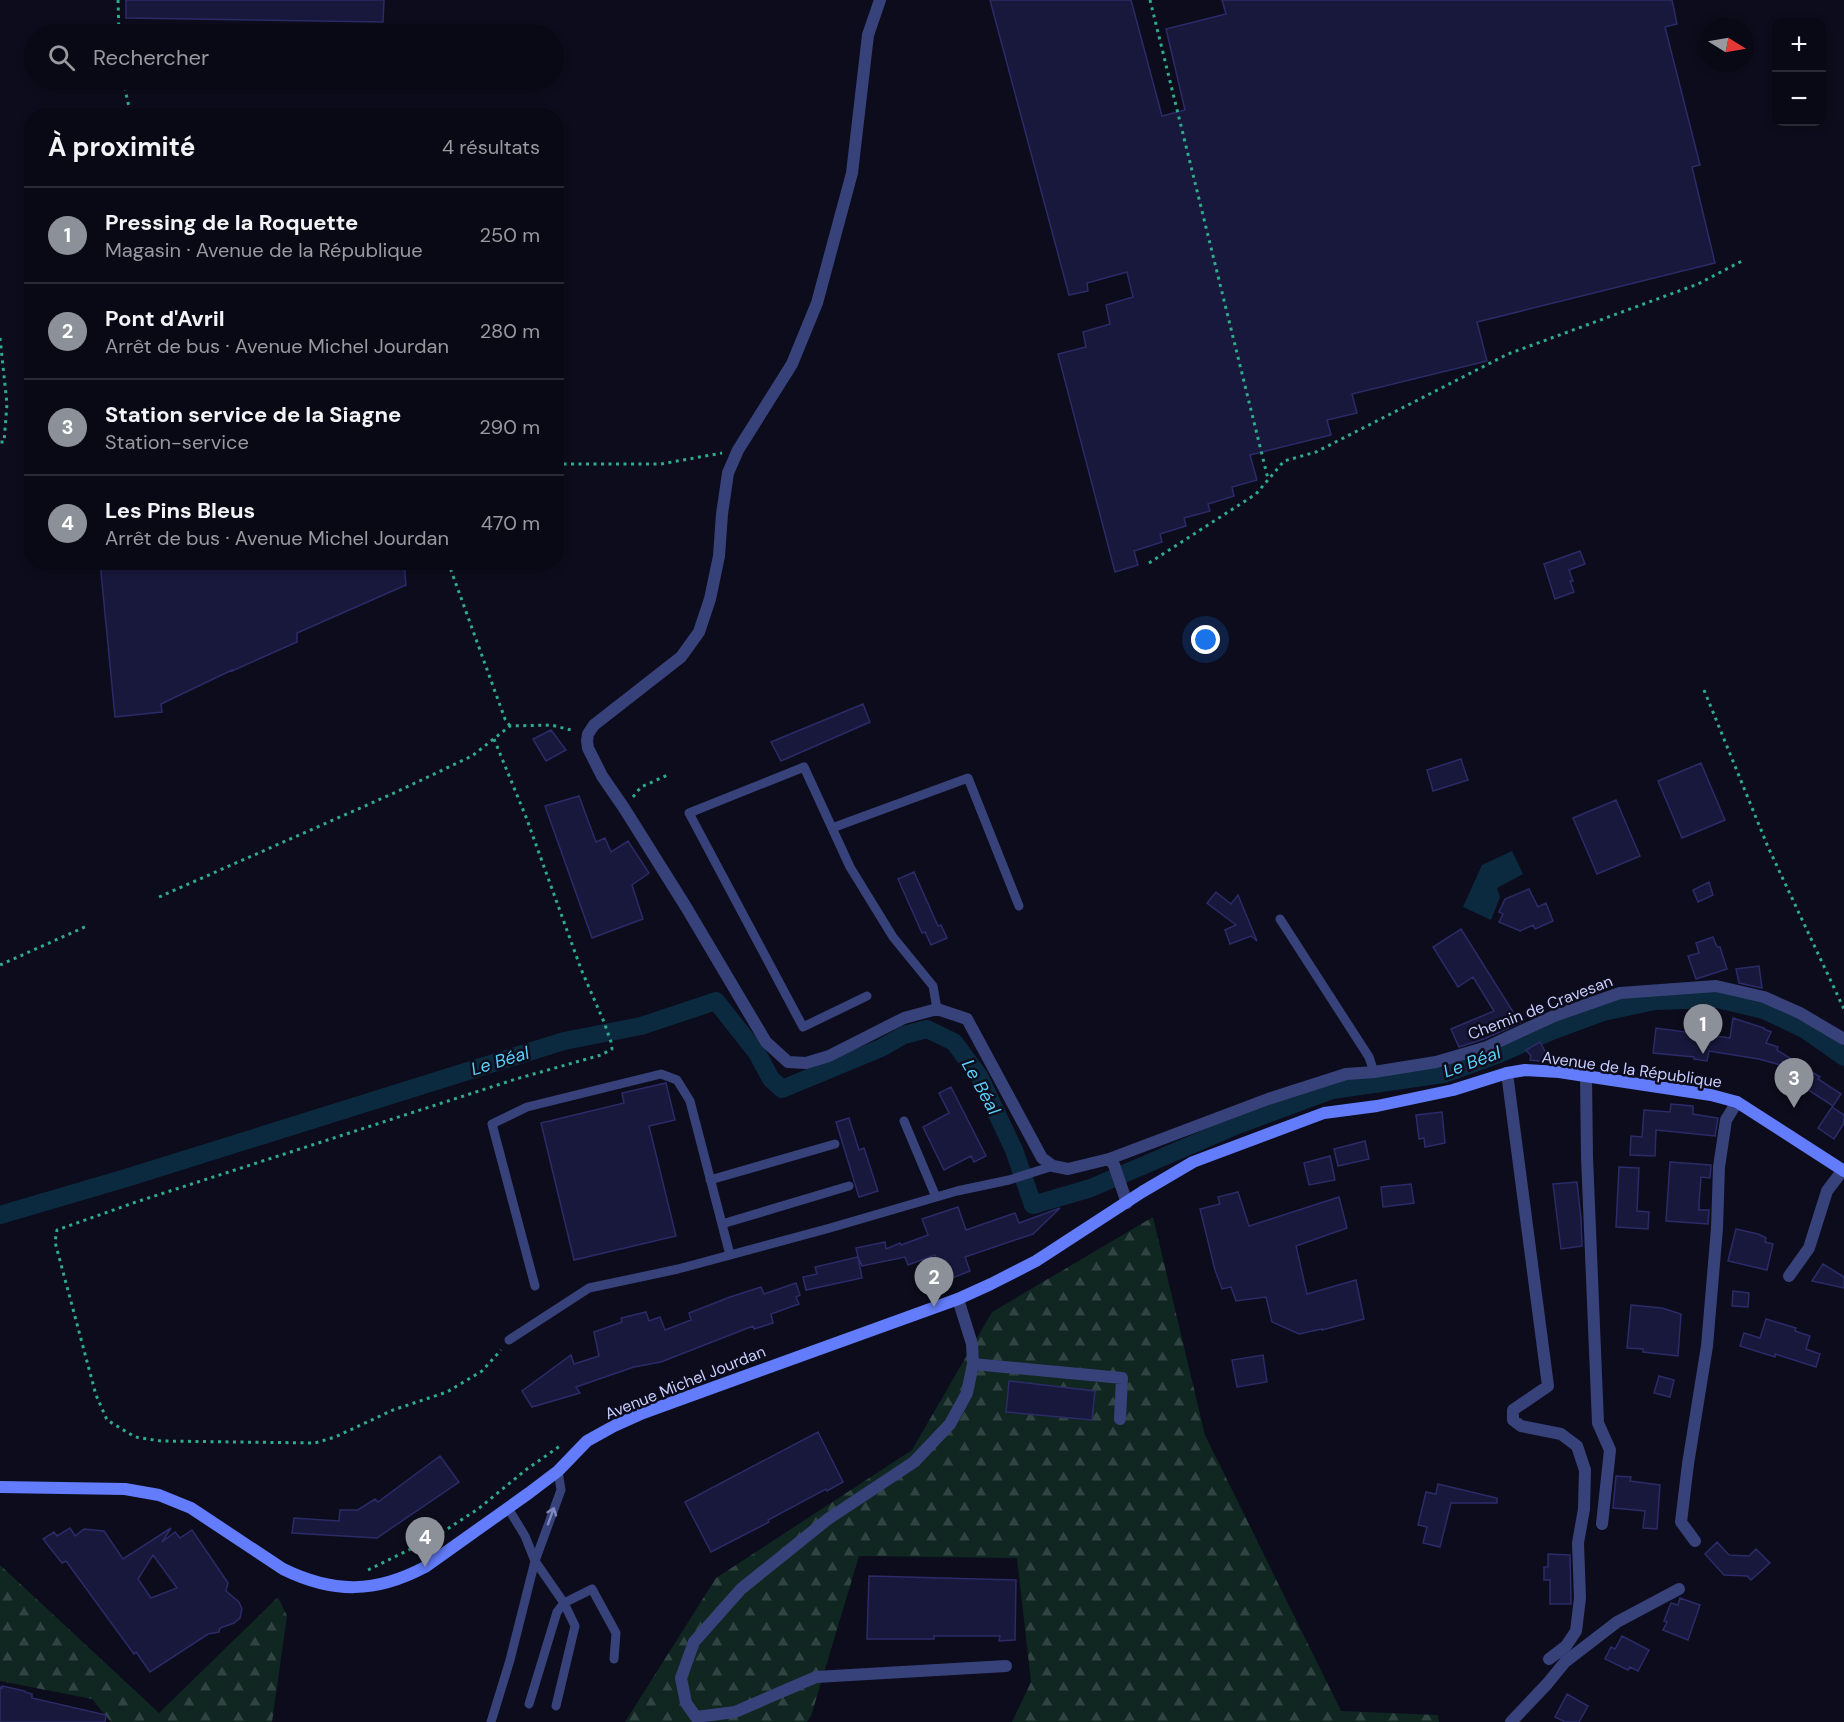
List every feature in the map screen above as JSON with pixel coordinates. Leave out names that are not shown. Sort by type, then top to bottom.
[{"type":"main road","name":"Avenue de la République","points":[[1193,1162],[1324,1113],[1377,1106],[1453,1090],[1507,1072],[1525,1070],[1586,1076],[1711,1095],[1737,1102],[1844,1170]]},
{"type":"main road","name":"Avenue Michel Jourdan","points":[[0,1487],[125,1489],[159,1496],[191,1508],[283,1569],[300,1577],[333,1585],[372,1587],[406,1577],[425,1567],[558,1471],[587,1442],[614,1426],[643,1413],[958,1299],[1036,1261],[1193,1162]]},
{"type":"street","points":[[880,0],[868,35],[852,173],[816,303],[792,364],[738,450],[728,474],[719,556],[710,599],[699,632],[681,657],[594,725],[588,734],[588,748],[602,776],[686,907],[766,1042],[788,1062],[806,1063],[829,1056],[904,1018],[937,1009],[967,1019],[1030,1138],[1042,1158],[1053,1166]]},
{"type":"street","name":"Chemin de Cravesan","points":[[1053,1166],[1068,1169],[1111,1162],[1247,1107],[1335,1077],[1436,1062],[1487,1047],[1554,1016],[1589,1003],[1638,990],[1716,986],[1744,992],[1764,997],[1800,1013],[1844,1039]]},
{"type":"street","points":[[1507,1072],[1548,1386],[1513,1410],[1513,1420],[1521,1426],[1561,1434],[1577,1446],[1585,1470],[1584,1509],[1578,1543],[1580,1598],[1576,1631],[1566,1646],[1549,1659]]},
{"type":"street","points":[[1586,1076],[1587,1157],[1598,1423],[1610,1450],[1602,1524]]},
{"type":"street","points":[[1695,1541],[1681,1522],[1689,1454],[1707,1346],[1717,1228],[1719,1167],[1726,1120],[1737,1102]]},
{"type":"street","points":[[1111,1162],[1127,1203]]},
{"type":"street","points":[[1789,1276],[1809,1248],[1827,1191],[1844,1170]]},
{"type":"street","points":[[958,1299],[972,1344],[973,1364],[967,1393],[950,1424],[914,1462],[828,1519],[741,1589],[694,1642],[681,1678],[686,1703],[694,1720],[735,1712],[816,1677],[1006,1666]]},
{"type":"street","points":[[973,1364],[1122,1378],[1120,1419]]},
{"type":"street","points":[[1511,1722],[1565,1662],[1617,1622],[1679,1589]]},
{"type":"lane","points":[[867,996],[803,1027],[689,813],[804,767],[850,867],[892,937],[933,987],[937,1009]]},
{"type":"lane","points":[[832,828],[968,778],[1018,906]]},
{"type":"lane","points":[[1280,920],[1370,1057],[1374,1072]]},
{"type":"lane","points":[[535,1286],[492,1124],[527,1107],[661,1074],[677,1080],[690,1101],[730,1255]]},
{"type":"lane","points":[[904,1121],[936,1197]]},
{"type":"lane","points":[[710,1180],[835,1144]]},
{"type":"lane","points":[[509,1340],[589,1288],[678,1269],[936,1197],[1009,1180],[1053,1166]]},
{"type":"lane","points":[[722,1224],[849,1186]]},
{"type":"lane","points":[[491,1722],[510,1660],[535,1561],[561,1490],[558,1471]]},
{"type":"lane","points":[[508,1508],[525,1536],[535,1561],[564,1603],[575,1626],[556,1706]]},
{"type":"lane","points":[[530,1704],[557,1612],[564,1603],[592,1589],[616,1633],[614,1659]]},
{"type":"path","points":[[118,0],[119,24]]},
{"type":"path","points":[[1150,0],[1269,479]]},
{"type":"path","points":[[125,90],[129,108]]},
{"type":"path","points":[[1149,563],[1256,495],[1284,461],[1316,452],[1508,354],[1698,284],[1742,261]]},
{"type":"path","points":[[0,338],[8,404],[4,442],[0,442]]},
{"type":"path","points":[[564,464],[661,464],[738,450]]},
{"type":"path","points":[[451,570],[505,719],[510,726]]},
{"type":"path","points":[[1704,690],[1768,847],[1844,1009]]},
{"type":"path","points":[[159,897],[472,756],[510,726],[551,725],[588,734]]},
{"type":"path","points":[[494,739],[526,817],[580,969],[604,1022],[612,1049],[601,1055],[516,1079],[133,1203],[57,1230],[56,1242],[96,1395],[107,1420],[135,1437],[161,1441],[315,1443],[335,1437],[393,1410],[447,1392],[482,1371],[509,1340]]},
{"type":"path","points":[[624,808],[641,787],[670,774]]},
{"type":"path","points":[[0,965],[87,926]]},
{"type":"path","points":[[361,1572],[435,1538],[478,1509]]},
{"type":"green space","points":[[1153,1217],[1205,1435],[1341,1711],[1438,1715],[1439,1722],[1012,1722],[1031,1682],[1017,1558],[859,1556],[811,1716],[807,1722],[625,1722],[716,1578],[912,1450],[992,1312]]},
{"type":"green space","points":[[0,1565],[159,1713],[278,1597],[287,1616],[272,1722],[111,1722],[92,1699],[0,1681]]},
{"type":"water","points":[[1512,851],[1523,874],[1497,888],[1500,897],[1491,920],[1463,907],[1482,865]]},
{"type":"building","points":[[126,0],[384,0],[383,22],[126,18]]},
{"type":"building","points":[[990,0],[1131,0],[1162,116],[1185,110],[1166,29],[1226,14],[1222,0],[1672,0],[1677,24],[1665,27],[1700,165],[1692,167],[1715,263],[1477,322],[1487,361],[1352,394],[1357,413],[1327,420],[1331,435],[1250,455],[1257,480],[1232,487],[1234,496],[1208,504],[1210,511],[1184,518],[1186,526],[1160,534],[1162,542],[1134,551],[1138,565],[1115,572],[1058,354],[1086,347],[1083,332],[1110,324],[1106,305],[1133,297],[1127,272],[1087,283],[1088,291],[1069,295]]},
{"type":"building","points":[[1580,551],[1585,564],[1569,570],[1574,592],[1555,599],[1544,564]]},
{"type":"building","points":[[101,570],[405,570],[406,585],[297,633],[297,642],[161,704],[162,712],[115,717]]},
{"type":"building","points":[[863,704],[870,722],[781,761],[771,742]]},
{"type":"building","points":[[551,730],[566,750],[546,761],[533,739]]},
{"type":"building","points":[[1461,759],[1468,780],[1433,791],[1427,770]]},
{"type":"building","points":[[1701,763],[1725,820],[1682,838],[1658,781]]},
{"type":"building","points":[[579,796],[596,842],[605,838],[611,852],[628,841],[649,873],[632,885],[643,919],[592,938],[545,806]]},
{"type":"building","points":[[1616,800],[1640,856],[1597,874],[1573,818]]},
{"type":"building","points":[[914,872],[938,926],[941,925],[947,938],[931,945],[925,932],[922,933],[898,879]]},
{"type":"building","points":[[1709,882],[1713,895],[1698,902],[1693,890]]},
{"type":"building","points":[[1529,889],[1538,907],[1546,903],[1553,921],[1535,929],[1533,925],[1520,931],[1499,922],[1503,914],[1499,912],[1505,899]]},
{"type":"building","points":[[1216,892],[1231,904],[1238,895],[1257,941],[1251,936],[1230,944],[1225,930],[1236,925],[1207,903]]},
{"type":"building","points":[[1461,929],[1520,1023],[1459,1047],[1451,1029],[1494,1011],[1473,977],[1458,987],[1433,947]]},
{"type":"building","points":[[1713,937],[1717,947],[1720,947],[1727,969],[1696,979],[1688,956],[1699,953],[1696,943]]},
{"type":"building","points":[[1759,966],[1762,988],[1739,983],[1736,969]]},
{"type":"building","points":[[1733,1018],[1771,1032],[1766,1043],[1778,1047],[1777,1050],[1820,1077],[1818,1079],[1841,1094],[1833,1106],[1793,1080],[1791,1082],[1779,1074],[1784,1066],[1759,1059],[1709,1051],[1707,1061],[1694,1059],[1694,1057],[1653,1053],[1656,1028],[1730,1038]]},
{"type":"building","points":[[1540,1042],[1551,1062],[1530,1060],[1531,1056],[1526,1050]]},
{"type":"building","points":[[666,1083],[675,1120],[649,1126],[676,1236],[574,1260],[541,1123],[624,1103],[622,1093]]},
{"type":"building","points":[[951,1087],[986,1156],[974,1162],[971,1156],[944,1170],[923,1127],[949,1113],[939,1093]]},
{"type":"building","points":[[1671,1104],[1693,1106],[1693,1114],[1718,1118],[1715,1136],[1656,1130],[1655,1156],[1630,1155],[1631,1136],[1642,1137],[1644,1110],[1670,1112]]},
{"type":"building","points":[[1832,1107],[1844,1115],[1844,1123],[1834,1139],[1818,1128]]},
{"type":"building","points":[[1442,1112],[1445,1143],[1425,1147],[1424,1138],[1419,1139],[1416,1115]]},
{"type":"building","points":[[849,1118],[859,1150],[864,1148],[878,1191],[859,1197],[836,1122]]},
{"type":"building","points":[[1365,1141],[1369,1159],[1338,1166],[1334,1149]]},
{"type":"building","points":[[1330,1156],[1335,1180],[1309,1185],[1304,1163]]},
{"type":"building","points":[[1670,1162],[1711,1165],[1710,1178],[1701,1177],[1699,1203],[1699,1210],[1709,1210],[1708,1224],[1666,1221]]},
{"type":"building","points":[[1619,1167],[1639,1168],[1637,1211],[1649,1212],[1648,1229],[1616,1227]]},
{"type":"building","points":[[1577,1182],[1582,1246],[1561,1249],[1553,1184]]},
{"type":"building","points":[[1411,1184],[1414,1203],[1383,1207],[1381,1187]]},
{"type":"building","points":[[1238,1192],[1249,1226],[1339,1197],[1347,1228],[1296,1246],[1307,1294],[1356,1280],[1364,1319],[1299,1334],[1272,1322],[1266,1297],[1236,1301],[1231,1287],[1222,1289],[1200,1209],[1220,1204],[1218,1197]]},
{"type":"building","points":[[958,1207],[966,1230],[1015,1213],[1019,1223],[1060,1208],[1033,1234],[965,1257],[970,1271],[944,1281],[935,1255],[908,1265],[905,1257],[862,1266],[856,1248],[885,1242],[886,1249],[928,1235],[922,1219]]},
{"type":"building","points":[[1736,1229],[1758,1234],[1766,1238],[1765,1242],[1773,1244],[1767,1270],[1728,1261]]},
{"type":"building","points":[[858,1257],[862,1278],[806,1290],[803,1277],[817,1274],[815,1267]]},
{"type":"building","points":[[1823,1264],[1844,1277],[1844,1288],[1812,1281]]},
{"type":"building","points":[[796,1283],[800,1295],[796,1297],[799,1304],[771,1314],[773,1323],[754,1329],[753,1326],[661,1362],[634,1367],[576,1387],[580,1393],[532,1407],[522,1391],[571,1355],[574,1364],[599,1356],[594,1332],[622,1322],[621,1318],[646,1312],[649,1321],[660,1317],[665,1330],[691,1320],[689,1313],[730,1297],[761,1287],[764,1294]]},
{"type":"building","points":[[1733,1291],[1749,1293],[1748,1307],[1732,1306]]},
{"type":"building","points":[[1631,1305],[1662,1308],[1681,1314],[1678,1356],[1627,1348]]},
{"type":"building","points":[[1766,1319],[1796,1328],[1795,1331],[1810,1336],[1806,1349],[1820,1354],[1816,1367],[1740,1346],[1744,1333],[1760,1338]]},
{"type":"building","points":[[1263,1355],[1267,1382],[1237,1387],[1232,1360]]},
{"type":"building","points":[[1659,1376],[1674,1380],[1670,1397],[1654,1393]]},
{"type":"building","points":[[1009,1381],[1095,1391],[1092,1420],[1006,1412]]},
{"type":"building","points":[[818,1432],[843,1482],[711,1552],[685,1502]]},
{"type":"building","points":[[440,1456],[459,1482],[377,1538],[292,1533],[294,1518],[339,1521],[340,1510],[358,1510],[375,1499],[378,1502]]},
{"type":"building","points":[[1616,1476],[1631,1477],[1630,1481],[1660,1485],[1657,1529],[1643,1528],[1645,1511],[1613,1508]]},
{"type":"building","points":[[1438,1484],[1497,1498],[1497,1503],[1451,1503],[1440,1547],[1423,1543],[1427,1527],[1418,1525],[1426,1492],[1436,1494]]},
{"type":"building","points":[[70,1528],[75,1536],[84,1529],[104,1531],[123,1559],[171,1528],[162,1542],[175,1532],[180,1538],[192,1530],[228,1583],[226,1591],[239,1602],[242,1609],[240,1618],[220,1628],[219,1632],[208,1634],[150,1672],[136,1652],[134,1654],[66,1561],[62,1563],[43,1539],[54,1532],[57,1536]],"holes":[[[153,1555],[177,1588],[151,1598],[138,1579]]]},
{"type":"building","points":[[1717,1542],[1729,1555],[1749,1556],[1756,1549],[1770,1563],[1751,1580],[1747,1576],[1724,1575],[1705,1554]]},
{"type":"building","points":[[1548,1554],[1570,1555],[1571,1604],[1550,1604],[1550,1580],[1544,1580],[1544,1567],[1548,1567]]},
{"type":"building","points":[[869,1576],[1016,1580],[1015,1640],[999,1641],[1000,1636],[867,1639]]},
{"type":"building","points":[[1680,1598],[1700,1605],[1688,1640],[1663,1630],[1671,1603],[1678,1605]]},
{"type":"building","points":[[1622,1636],[1649,1650],[1638,1671],[1630,1667],[1628,1670],[1605,1659],[1611,1647],[1615,1649]]},
{"type":"building","points":[[0,1687],[25,1691],[32,1694],[32,1698],[106,1715],[105,1722],[0,1722]]},
{"type":"building","points":[[1567,1694],[1588,1706],[1579,1722],[1565,1722],[1555,1717]]},
{"type":"waterway","name":"Le Béal","points":[[0,1215],[564,1041],[641,1026],[716,1001],[757,1053],[771,1079],[782,1089],[881,1048],[904,1035],[927,1029],[954,1042],[979,1076],[1014,1150],[1033,1205],[1091,1188],[1235,1126],[1332,1090],[1444,1074],[1603,1012],[1655,1001],[1717,999],[1764,1010],[1804,1029],[1844,1057]]},
{"type":"place","name":"Pressing de la Roquette","points":[[1703,1054]]},
{"type":"place","name":"Station service de la Siagne","points":[[1794,1108]]},
{"type":"place","name":"Pont d'Avril","points":[[934,1307]]},
{"type":"place","name":"Les Pins Bleus","points":[[425,1567]]}]
